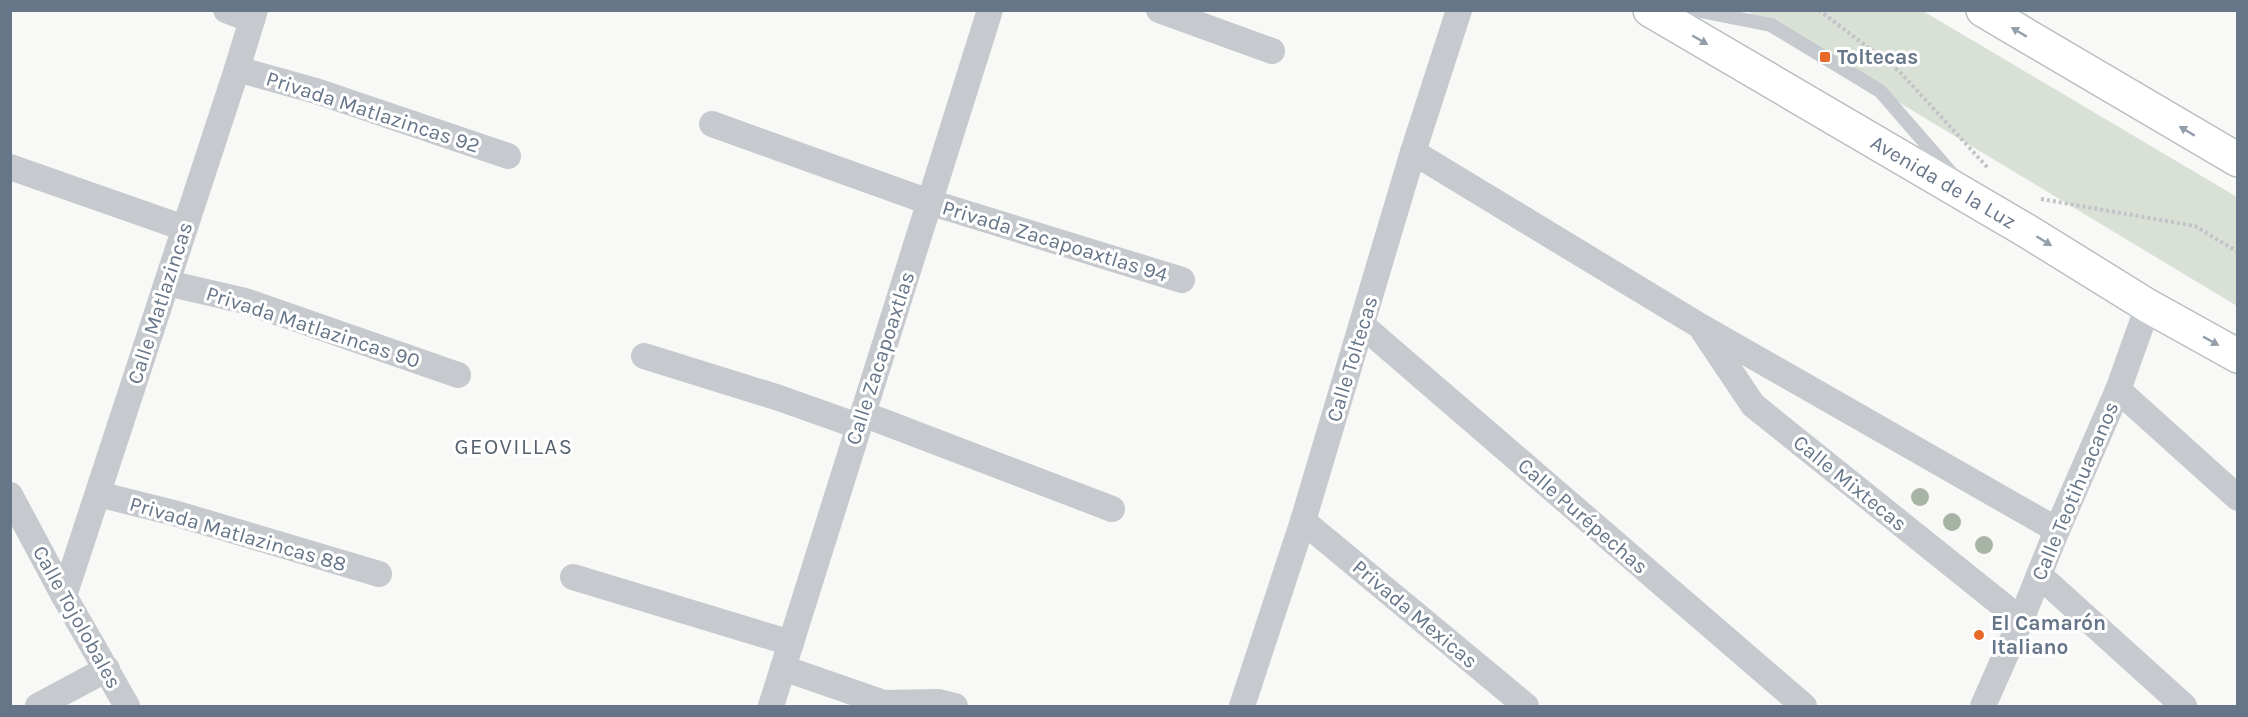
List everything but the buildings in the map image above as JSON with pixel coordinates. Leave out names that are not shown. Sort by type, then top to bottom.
[{"type":"main road","name":"Avenida de la Luz","points":[[1650,10],[1975,200],[2148,306],[2238,356]]},
{"type":"main road","points":[[1983,10],[2238,160]]},
{"type":"street","points":[[226,10],[253,15]]},
{"type":"street","name":"Calle Zacapoaxtlas","points":[[771,706],[990,10]]},
{"type":"street","points":[[1159,10],[1272,51]]},
{"type":"street","name":"Calle Toltecas","points":[[1242,706],[1303,521],[1413,152],[1459,10]]},
{"type":"street","name":"Calle Matlazincas","points":[[64,596],[253,15]]},
{"type":"street","name":"Privada Matlazincas 92","points":[[237,69],[316,91],[508,156]]},
{"type":"street","name":"Privada Zacapoaxtlas 94","points":[[712,124],[929,202],[1182,280]]},
{"type":"street","name":"Calle Mixtecas","points":[[1413,152],[1700,326],[2057,530]]},
{"type":"street","points":[[10,167],[184,228]]},
{"type":"street","name":"Privada Matlazincas 90","points":[[167,283],[245,301],[459,375]]},
{"type":"street","name":"Calle Teotihuacanos","points":[[1983,706],[2118,390],[2148,306]]},
{"type":"street","name":"Calle Purépechas","points":[[1362,325],[1804,706]]},
{"type":"street","name":"Calle Mixtecas","points":[[1700,326],[1753,405],[2021,620]]},
{"type":"street","points":[[644,356],[779,398],[860,420],[1112,509]]},
{"type":"street","points":[[2118,390],[2238,498]]},
{"type":"street","name":"Privada Matlazincas 88","points":[[98,494],[174,513],[379,574]]},
{"type":"street","name":"Calle Tojolobales","points":[[10,495],[127,706]]},
{"type":"street","name":"Privada Mexicas","points":[[1303,521],[1526,706]]},
{"type":"street","points":[[2039,575],[2184,706]]},
{"type":"street","points":[[573,576],[791,643]]},
{"type":"street","points":[[783,668],[884,703],[939,702],[954,706]]},
{"type":"street","points":[[38,706],[107,669]]},
{"type":"lane","points":[[1695,10],[1771,25],[1880,91],[1975,200]]},
{"type":"path","points":[[1819,10],[1900,72],[1994,173]]},
{"type":"path","points":[[2038,198],[2195,226],[2238,252]]},
{"type":"shaded area","points":[[1747,11],[1923,11],[2237,197],[2237,306]]},
{"type":"place","name":"Toltecas","points":[[1825,57]]},
{"type":"place","name":"El Camarón Italiano","points":[[1979,635]]},
{"type":"district","name":"GEOVILLAS","points":[[514,447]]}]
